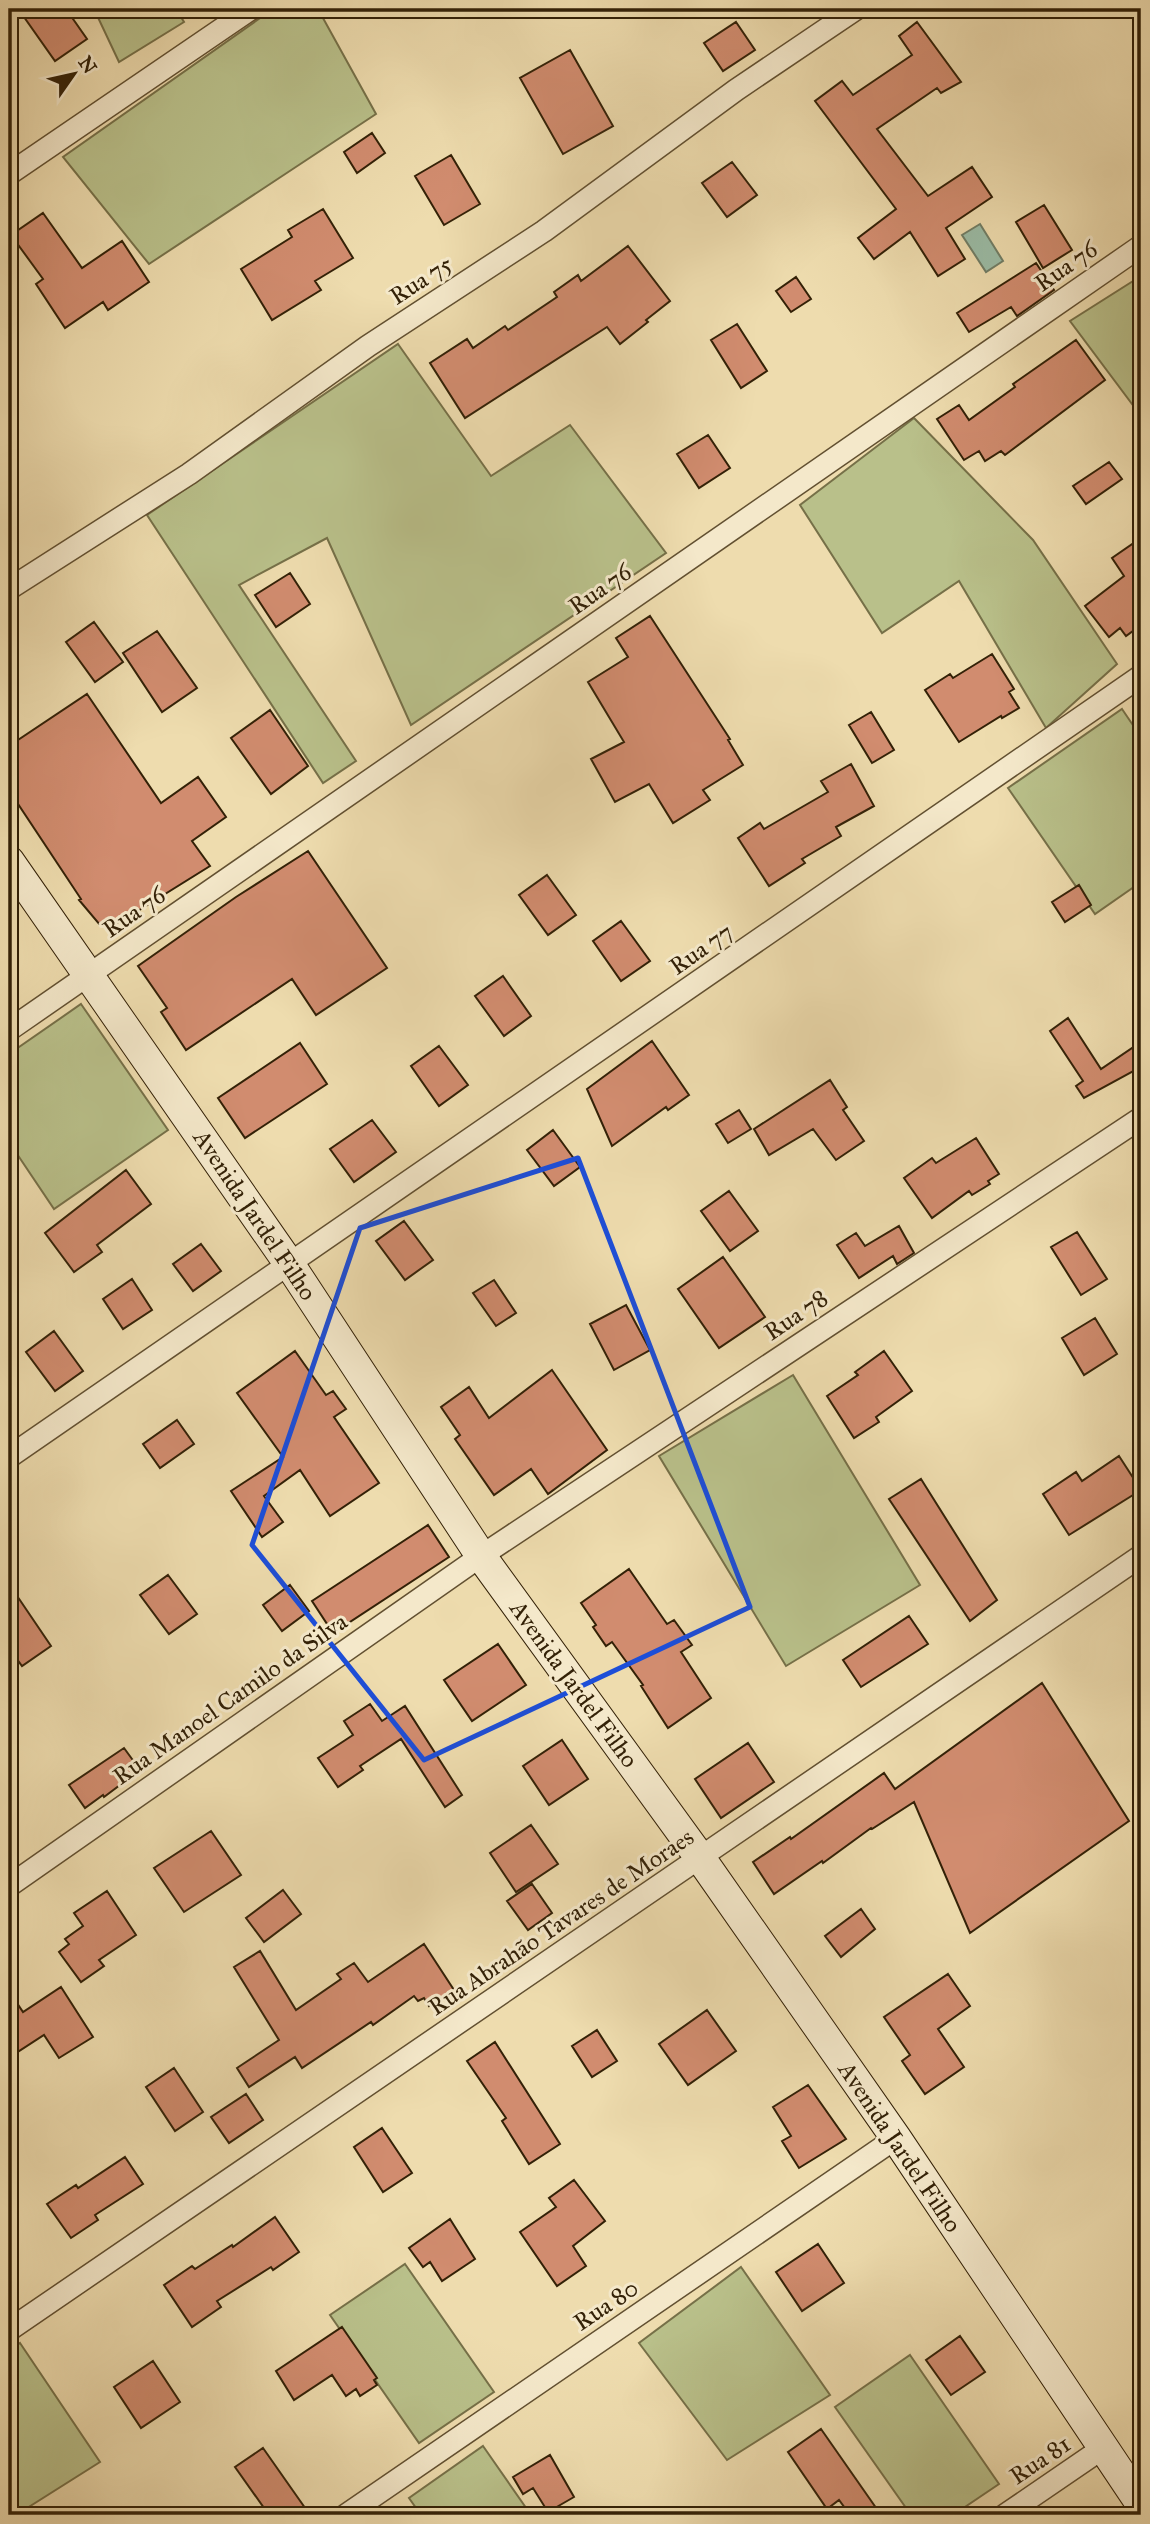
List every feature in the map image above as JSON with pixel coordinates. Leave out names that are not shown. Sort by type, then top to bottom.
[{"type":"main road","name":"Avenida Jardel Filho","points":[[9,862],[290,1265],[481,1556],[701,1859],[895,2138],[1141,2504]]},
{"type":"street","points":[[9,174],[251,9]]},
{"type":"street","name":"Rua 75","points":[[9,589],[189,474],[368,346],[544,231],[736,90],[856,9]]},
{"type":"street","name":"Rua 76","points":[[9,1030],[1141,246]]},
{"type":"street","name":"Rua 77","points":[[9,1457],[1141,676]]},
{"type":"street","name":"Rua 78","points":[[481,1556],[1141,1118]]},
{"type":"street","name":"Rua Manoel Camilo da Silva","points":[[9,1886],[481,1556]]},
{"type":"street","name":"Rua Abrahão Tavares de Moraes","points":[[9,2330],[1141,1556]]},
{"type":"street","name":"Rua 80","points":[[346,2515],[895,2138]]},
{"type":"street","name":"Rua 81","points":[[1005,2515],[1103,2448]]},
{"type":"highlighted area","points":[[578,1158],[750,1607],[424,1760],[252,1545],[360,1228]]},
{"type":"green space","points":[[94,9],[176,9],[184,22],[119,62]]},
{"type":"green space","points":[[273,9],[318,9],[376,114],[149,264],[63,157]]},
{"type":"green space","points":[[1141,276],[1141,416],[1070,321]]},
{"type":"green space","points":[[398,344],[491,476],[570,425],[666,553],[411,725],[327,538],[239,585],[356,761],[323,783],[147,515]]},
{"type":"green space","points":[[914,418],[1033,540],[1117,664],[1046,728],[959,581],[882,633],[800,505]]},
{"type":"green space","points":[[1122,709],[1141,737],[1141,882],[1095,914],[1008,788]]},
{"type":"green space","points":[[81,1004],[168,1130],[54,1209],[9,1142],[9,1054]]},
{"type":"green space","points":[[793,1375],[920,1585],[786,1666],[659,1456]]},
{"type":"green space","points":[[405,2264],[494,2392],[419,2443],[330,2315]]},
{"type":"green space","points":[[741,2267],[830,2395],[727,2460],[639,2343]]},
{"type":"green space","points":[[20,2343],[100,2462],[16,2515],[9,2515],[9,2351]]},
{"type":"green space","points":[[910,2355],[999,2484],[953,2515],[911,2515],[835,2407]]},
{"type":"green space","points":[[483,2446],[531,2515],[421,2515],[409,2498]]},
{"type":"shaded area","points":[[980,224],[1003,261],[986,272],[962,235]]},
{"type":"building","points":[[36,9],[66,9],[87,39],[55,61],[24,17]]},
{"type":"building","points":[[736,22],[755,50],[723,71],[704,43]]},
{"type":"building","points":[[917,22],[961,82],[941,93],[937,88],[877,129],[928,196],[972,167],[992,197],[946,228],[965,259],[938,276],[910,232],[874,259],[858,238],[896,209],[815,101],[842,81],[853,95],[912,55],[899,36]]},
{"type":"building","points":[[570,50],[613,126],[563,154],[520,78]]},
{"type":"building","points":[[372,133],[385,153],[357,173],[344,152]]},
{"type":"building","points":[[451,155],[480,204],[444,225],[415,176]]},
{"type":"building","points":[[732,162],[757,195],[727,217],[702,183]]},
{"type":"building","points":[[1044,205],[1072,250],[1043,268],[1016,222]]},
{"type":"building","points":[[323,209],[353,258],[315,281],[321,290],[272,320],[241,269],[292,237],[288,230]]},
{"type":"building","points":[[43,213],[82,268],[122,241],[149,282],[108,310],[103,302],[65,328],[36,284],[43,279],[11,235]]},
{"type":"building","points":[[628,246],[670,301],[620,344],[607,327],[465,418],[430,363],[467,339],[473,348],[505,326],[508,330],[557,297],[554,292],[578,275],[581,281]]},
{"type":"building","points":[[1036,263],[1054,290],[1017,316],[1011,307],[969,332],[957,313]]},
{"type":"building","points":[[796,277],[811,299],[791,312],[776,291]]},
{"type":"building","points":[[737,324],[767,371],[741,388],[711,340]]},
{"type":"building","points":[[1076,340],[1105,380],[1005,455],[1001,451],[985,461],[979,451],[964,460],[937,419],[959,405],[969,420],[1015,387],[1013,384]]},
{"type":"building","points":[[708,435],[730,468],[699,488],[677,454]]},
{"type":"building","points":[[1109,462],[1122,479],[1086,504],[1073,486]]},
{"type":"building","points":[[1141,538],[1141,625],[1126,636],[1120,628],[1109,637],[1085,606],[1124,576],[1112,558]]},
{"type":"building","points":[[290,573],[310,604],[276,627],[255,595]]},
{"type":"building","points":[[650,616],[730,739],[728,740],[743,765],[703,790],[710,800],[673,823],[649,784],[615,802],[591,759],[624,742],[588,682],[628,657],[616,638]]},
{"type":"building","points":[[94,622],[123,662],[95,682],[66,642]]},
{"type":"building","points":[[157,631],[197,688],[162,712],[123,653]]},
{"type":"building","points":[[992,654],[1014,689],[1009,692],[1019,708],[959,742],[925,690],[950,674],[953,678]]},
{"type":"building","points":[[87,694],[161,803],[198,777],[226,817],[192,841],[210,866],[120,922],[100,925],[79,900],[81,899],[16,801],[9,806],[9,746]]},
{"type":"building","points":[[270,710],[308,766],[271,794],[231,738]]},
{"type":"building","points":[[871,712],[894,750],[872,763],[849,725]]},
{"type":"building","points":[[851,764],[874,806],[836,827],[841,836],[802,859],[805,863],[769,886],[738,838],[760,823],[764,829],[828,792],[821,781]]},
{"type":"building","points":[[308,851],[387,968],[316,1015],[292,979],[186,1050],[161,1012],[167,1008],[138,966],[236,897]]},
{"type":"building","points":[[547,875],[576,915],[548,935],[519,895]]},
{"type":"building","points":[[1079,885],[1091,905],[1065,922],[1052,902]]},
{"type":"building","points":[[621,921],[650,961],[621,981],[593,941]]},
{"type":"building","points":[[503,976],[531,1016],[504,1036],[475,996]]},
{"type":"building","points":[[1068,1018],[1101,1069],[1141,1042],[1141,1067],[1084,1098],[1076,1086],[1083,1081],[1050,1031]]},
{"type":"building","points":[[652,1041],[689,1095],[668,1110],[666,1107],[612,1146],[587,1089]]},
{"type":"building","points":[[300,1043],[327,1084],[245,1138],[218,1098]]},
{"type":"building","points":[[439,1046],[468,1085],[439,1106],[411,1066]]},
{"type":"building","points":[[830,1080],[847,1107],[843,1110],[864,1141],[836,1160],[813,1129],[769,1155],[754,1129]]},
{"type":"building","points":[[739,1110],[751,1129],[728,1143],[716,1124]]},
{"type":"building","points":[[372,1120],[396,1152],[354,1182],[330,1149]]},
{"type":"building","points":[[553,1130],[580,1167],[554,1186],[527,1150]]},
{"type":"building","points":[[976,1138],[999,1174],[988,1181],[990,1184],[972,1195],[969,1191],[932,1218],[904,1178],[932,1158],[936,1163]]},
{"type":"building","points":[[126,1170],[151,1204],[97,1245],[102,1252],[74,1272],[45,1233]]},
{"type":"building","points":[[729,1191],[758,1231],[730,1251],[701,1211]]},
{"type":"building","points":[[404,1221],[433,1260],[405,1280],[376,1241]]},
{"type":"building","points":[[899,1226],[914,1253],[897,1264],[893,1256],[859,1278],[837,1245],[856,1233],[865,1246]]},
{"type":"building","points":[[1077,1232],[1107,1279],[1081,1295],[1051,1247]]},
{"type":"building","points":[[201,1244],[221,1271],[193,1291],[173,1264]]},
{"type":"building","points":[[723,1257],[765,1317],[719,1348],[678,1289]]},
{"type":"building","points":[[132,1279],[152,1310],[123,1329],[103,1299]]},
{"type":"building","points":[[494,1280],[516,1313],[496,1326],[473,1293]]},
{"type":"building","points":[[626,1305],[650,1350],[614,1370],[590,1324]]},
{"type":"building","points":[[1095,1318],[1117,1354],[1084,1375],[1062,1338]]},
{"type":"building","points":[[54,1331],[83,1371],[55,1391],[26,1352]]},
{"type":"building","points":[[295,1351],[326,1395],[333,1391],[346,1409],[334,1417],[379,1483],[330,1516],[300,1470],[264,1496],[283,1522],[262,1537],[231,1491],[283,1457],[237,1393]]},
{"type":"building","points":[[884,1351],[912,1391],[876,1417],[879,1422],[854,1438],[827,1396],[858,1375],[855,1372]]},
{"type":"building","points":[[552,1370],[607,1450],[548,1494],[531,1469],[494,1495],[455,1439],[460,1435],[441,1407],[469,1387],[489,1418]]},
{"type":"building","points":[[177,1420],[194,1444],[160,1468],[143,1444]]},
{"type":"building","points":[[1119,1456],[1141,1490],[1069,1535],[1043,1494],[1076,1472],[1082,1481]]},
{"type":"building","points":[[921,1479],[997,1600],[970,1621],[889,1499]]},
{"type":"building","points":[[428,1525],[449,1557],[333,1633],[312,1601]]},
{"type":"building","points":[[629,1569],[667,1624],[674,1620],[692,1645],[681,1652],[711,1698],[668,1728],[641,1686],[643,1685],[612,1642],[606,1646],[581,1603]]},
{"type":"building","points":[[168,1575],[197,1614],[169,1634],[140,1595]]},
{"type":"building","points":[[9,1584],[51,1646],[22,1666],[9,1648]]},
{"type":"building","points":[[290,1585],[309,1611],[282,1631],[263,1605]]},
{"type":"building","points":[[909,1616],[928,1644],[861,1687],[843,1660]]},
{"type":"building","points":[[498,1644],[526,1685],[472,1721],[444,1680]]},
{"type":"building","points":[[1042,1683],[1129,1821],[970,1933],[914,1802],[774,1894],[753,1862],[790,1837],[791,1839],[884,1773],[895,1789]]},
{"type":"building","points":[[370,1704],[382,1721],[405,1706],[462,1795],[445,1807],[401,1739],[360,1766],[363,1770],[338,1787],[318,1758],[353,1735],[344,1721]]},
{"type":"building","points":[[562,1740],[588,1779],[549,1805],[523,1766]]},
{"type":"building","points":[[748,1743],[774,1782],[721,1818],[695,1779]]},
{"type":"building","points":[[124,1748],[140,1770],[85,1808],[69,1785]]},
{"type":"building","points":[[531,1825],[558,1864],[516,1892],[490,1853]]},
{"type":"building","points":[[211,1831],[241,1875],[184,1912],[154,1868]]},
{"type":"building","points":[[532,1884],[552,1913],[528,1930],[507,1901]]},
{"type":"building","points":[[283,1890],[301,1914],[264,1942],[246,1918]]},
{"type":"building","points":[[107,1891],[136,1935],[99,1960],[104,1966],[81,1982],[59,1952],[69,1944],[65,1939],[83,1926],[74,1913]]},
{"type":"building","points":[[861,1909],[875,1929],[841,1957],[825,1936]]},
{"type":"building","points":[[424,1944],[454,1990],[429,2006],[424,1998],[418,2001],[414,1996],[373,2025],[371,2022],[302,2068],[295,2057],[249,2087],[237,2068],[279,2040],[234,1967],[260,1951],[296,2010],[341,1979],[337,1974],[354,1963],[368,1982]]},
{"type":"building","points":[[948,1974],[970,2006],[938,2029],[964,2067],[925,2094],[902,2061],[910,2055],[884,2017]]},
{"type":"building","points":[[61,1987],[93,2037],[59,2058],[44,2035],[16,2053],[9,2042],[9,1991],[23,2012]]},
{"type":"building","points":[[707,2010],[736,2051],[688,2085],[659,2044]]},
{"type":"building","points":[[597,2030],[617,2061],[592,2077],[572,2046]]},
{"type":"building","points":[[495,2042],[560,2144],[529,2164],[502,2121],[506,2118],[467,2061]]},
{"type":"building","points":[[174,2068],[203,2112],[175,2131],[146,2087]]},
{"type":"building","points":[[808,2085],[846,2139],[799,2168],[782,2141],[791,2136],[773,2107]]},
{"type":"building","points":[[246,2094],[263,2120],[229,2143],[211,2117]]},
{"type":"building","points":[[382,2128],[412,2173],[383,2192],[354,2147]]},
{"type":"building","points":[[125,2157],[143,2184],[95,2215],[98,2220],[71,2238],[47,2204],[76,2185],[78,2188]]},
{"type":"building","points":[[574,2180],[605,2221],[573,2246],[586,2266],[557,2286],[520,2232],[556,2207],[549,2198]]},
{"type":"building","points":[[275,2217],[299,2252],[273,2270],[271,2267],[217,2301],[221,2307],[192,2327],[164,2285],[192,2266],[195,2269],[232,2245],[233,2247]]},
{"type":"building","points":[[450,2219],[475,2259],[442,2281],[430,2262],[423,2267],[409,2248]]},
{"type":"building","points":[[818,2244],[844,2283],[802,2311],[776,2272]]},
{"type":"building","points":[[342,2327],[377,2378],[374,2380],[377,2385],[360,2396],[356,2389],[346,2396],[332,2375],[294,2400],[276,2371]]},
{"type":"building","points":[[960,2336],[985,2372],[951,2395],[926,2360]]},
{"type":"building","points":[[153,2361],[180,2402],[141,2428],[114,2387]]},
{"type":"building","points":[[821,2429],[881,2515],[850,2515],[839,2500],[827,2509],[788,2452]]},
{"type":"building","points":[[263,2448],[310,2515],[269,2515],[235,2467]]},
{"type":"building","points":[[550,2455],[574,2497],[548,2512],[533,2488],[523,2494],[513,2477]]}]
